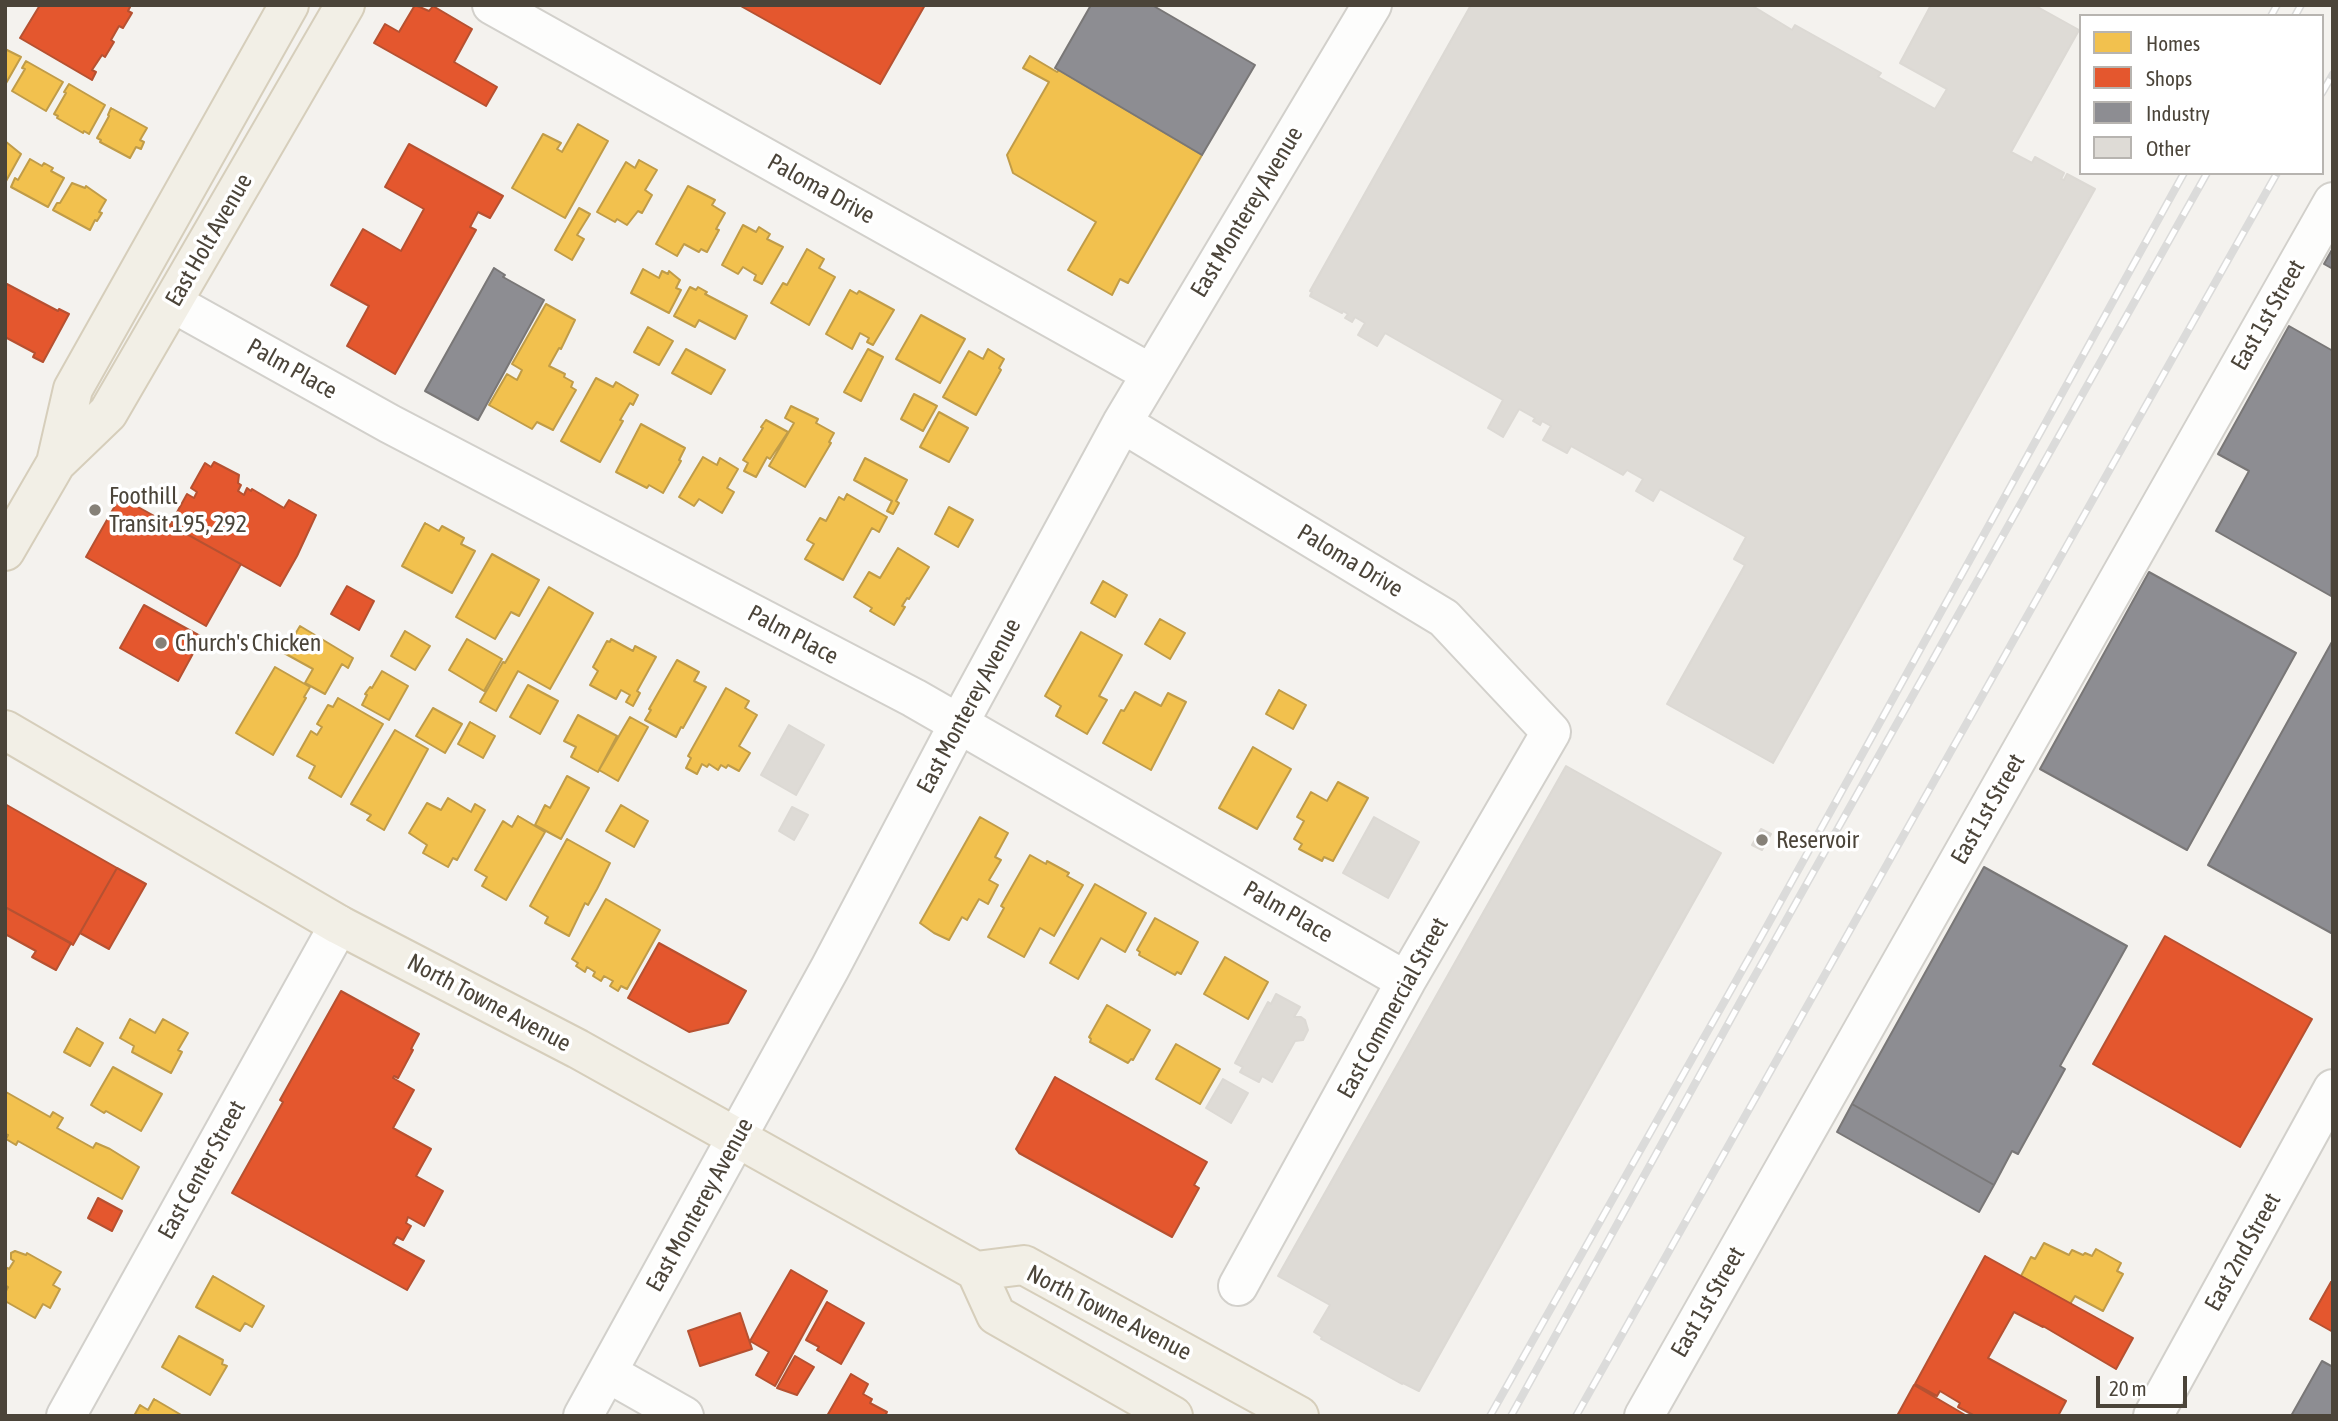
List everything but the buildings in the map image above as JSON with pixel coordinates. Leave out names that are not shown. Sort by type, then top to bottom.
[{"type":"main road","name":"East Holt Avenue","points":[[56,463],[74,389],[289,5]]},
{"type":"main road","name":"East Holt Avenue","points":[[5,551],[56,463],[108,413],[345,5]]},
{"type":"main road","name":"North Towne Avenue","points":[[5,730],[339,925],[578,1049],[976,1271],[1024,1265],[1299,1416]]},
{"type":"main road","name":"North Towne Avenue","points":[[976,1271],[996,1315],[1173,1416]]},
{"type":"street","name":"Paloma Drive","points":[[492,5],[1150,373]]},
{"type":"street","name":"East Monterey Avenue","points":[[583,1416],[830,968],[1122,423],[1372,5]]},
{"type":"street","name":"East 1st Street","points":[[1644,1416],[2333,202]]},
{"type":"street","name":"Palm Place","points":[[173,303],[390,424],[959,723],[1406,981]]},
{"type":"street","name":"Paloma Drive","points":[[1122,423],[1444,618],[1551,732]]},
{"type":"street","name":"East Commercial Street","points":[[1238,1286],[1406,981],[1551,732]]},
{"type":"street","name":"East Center Street","points":[[66,1416],[339,925]]},
{"type":"street","name":"East 2nd Street","points":[[2153,1416],[2333,1089]]},
{"type":"street","points":[[608,1373],[684,1416]]},
{"type":"railway","points":[[2272,14],[2277,5]]},
{"type":"railway","points":[[2296,14],[2301,5]]},
{"type":"railway","points":[[2324,90],[2333,74]]},
{"type":"railway","points":[[1490,1416],[1766,928],[2183,175]]},
{"type":"railway","points":[[1511,1416],[1748,988],[2206,175]]},
{"type":"railway","points":[[1576,1416],[2276,175]]},
{"type":"place","name":"Foothill Transit 195, 292","points":[[95,510]]},
{"type":"place","name":"Church's Chicken","points":[[161,643]]},
{"type":"place","name":"Reservoir","points":[[1762,840]]}]
